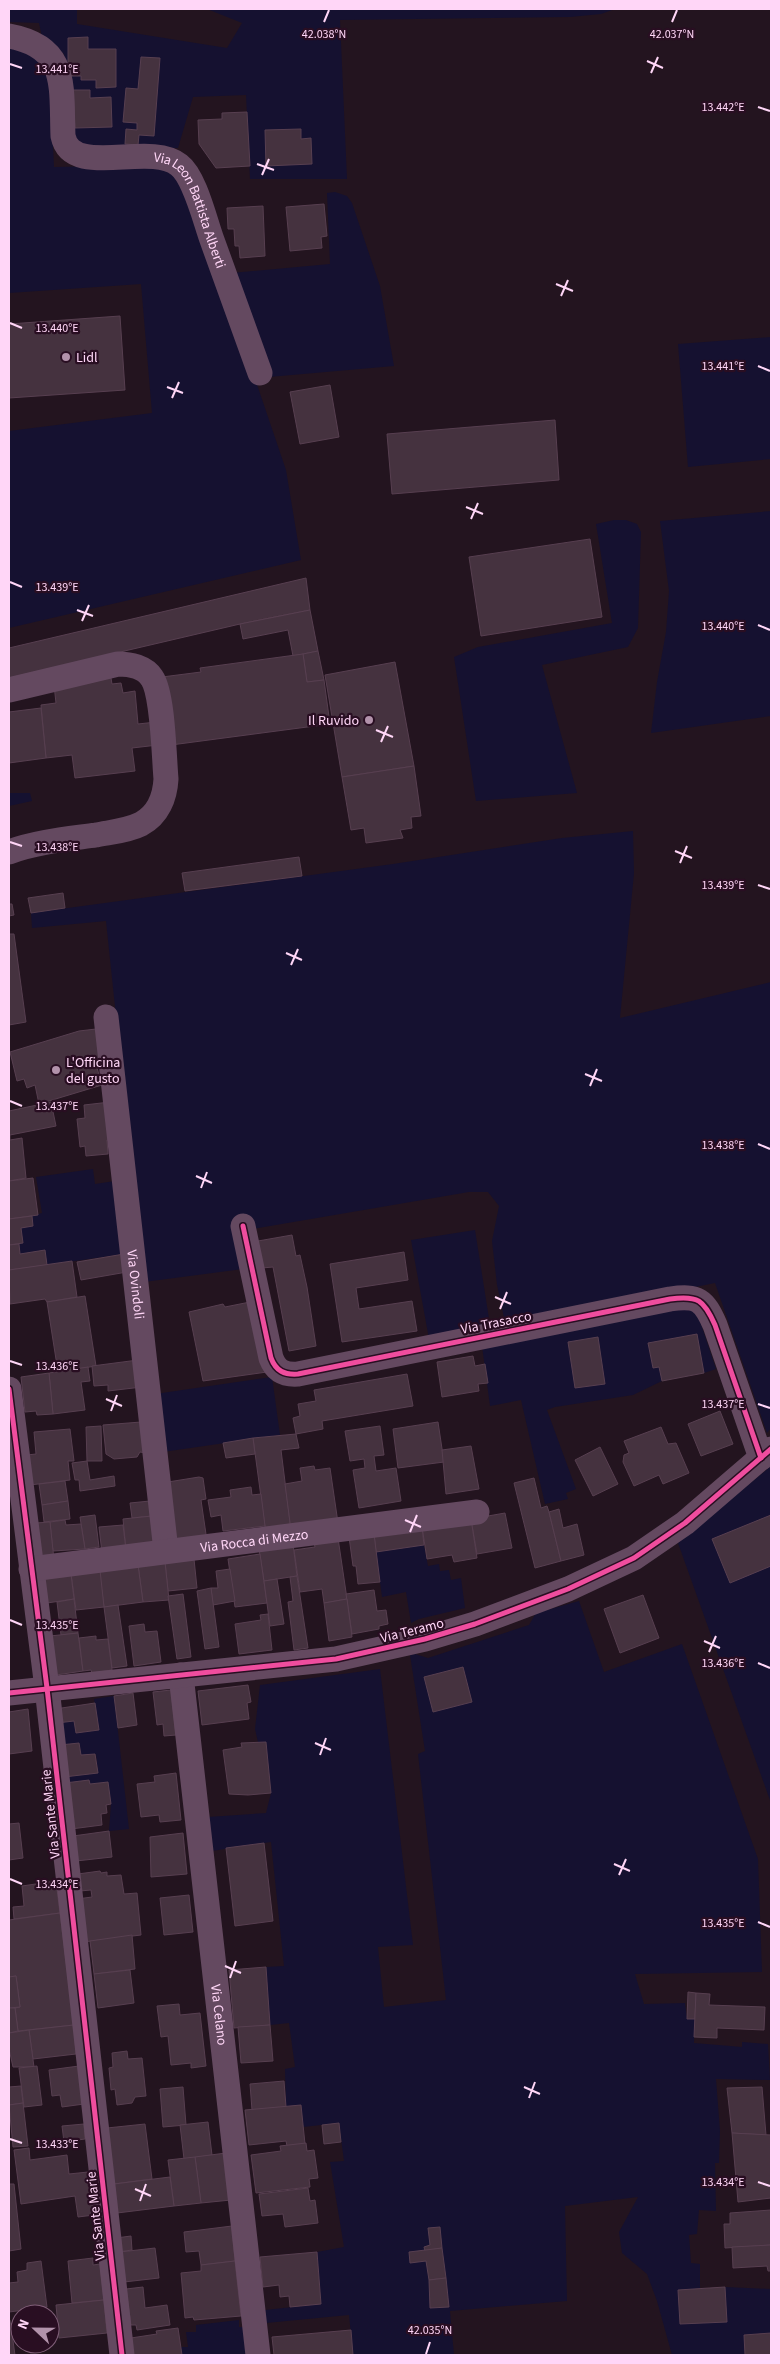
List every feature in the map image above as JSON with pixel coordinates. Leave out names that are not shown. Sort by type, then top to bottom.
[{"type":"street","name":"Via Leon Battista Alberti","points":[[9,36],[36,44],[43,48],[53,61],[60,84],[64,142],[71,152],[89,157],[152,156],[166,158],[185,171],[201,208],[260,373]]},
{"type":"street","points":[[9,690],[118,664],[141,669],[152,678],[157,694],[166,779],[166,789],[159,806],[141,824],[120,831],[70,838],[9,852]]},
{"type":"street","name":"Via Ovindoli","points":[[106,1017],[166,1551]]},
{"type":"street","name":"Via Trasacco","points":[[243,1226],[271,1358],[277,1369],[285,1374],[298,1374],[686,1297],[699,1300],[709,1310],[766,1453]]},
{"type":"street","name":"Via Sante Marie","points":[[9,1389],[47,1688],[122,2355]]},
{"type":"street","name":"Via Teramo","points":[[9,1693],[336,1659],[425,1639],[492,1618],[577,1585],[640,1554],[685,1523],[766,1453]]},
{"type":"street","name":"Via Rocca di Mezzo","points":[[31,1569],[477,1512]]},
{"type":"street","name":"Via Celano","points":[[181,1675],[258,2355]]},
{"type":"shaded area","points":[[9,9],[77,9],[77,24],[227,48],[242,23],[207,9],[615,9],[601,14],[570,17],[340,20],[347,179],[250,179],[246,95],[193,97],[178,148],[73,149],[68,141],[64,54],[42,37],[39,23],[9,22]]},
{"type":"shaded area","points":[[9,42],[49,61],[54,167],[173,165],[250,364],[286,470],[301,560],[9,628],[9,431],[152,413],[141,284],[9,293]]},
{"type":"shaded area","points":[[335,192],[347,196],[352,203],[380,286],[394,366],[269,377],[231,273],[330,264],[327,193]]},
{"type":"shaded area","points":[[771,337],[771,459],[688,467],[678,344]]},
{"type":"shaded area","points":[[771,511],[771,716],[651,733],[657,682],[666,632],[669,591],[660,521]]},
{"type":"shaded area","points":[[614,520],[626,520],[637,524],[641,532],[638,628],[628,647],[542,665],[577,793],[476,801],[454,657],[478,647],[612,623],[596,524]]},
{"type":"shaded area","points":[[9,793],[30,793],[32,801],[9,806]]},
{"type":"shaded area","points":[[633,831],[634,873],[620,1018],[771,982],[771,1428],[767,1433],[715,1283],[511,1324],[505,1322],[497,1285],[492,1241],[499,1206],[488,1192],[469,1192],[252,1229],[243,1269],[144,1282],[106,921],[32,928],[31,913],[393,864],[562,838]]},
{"type":"shaded area","points":[[93,1169],[95,1184],[115,1181],[124,1254],[47,1265],[45,1250],[20,1254],[19,1243],[23,1242],[21,1228],[33,1226],[32,1216],[42,1213],[36,1177]]},
{"type":"shaded area","points":[[475,1230],[490,1325],[429,1339],[411,1240]]},
{"type":"shaded area","points":[[695,1306],[716,1369],[704,1373],[697,1334],[649,1343],[653,1368],[659,1367],[662,1381],[633,1395],[555,1407],[547,1410],[576,1489],[566,1493],[568,1499],[545,1504],[521,1400],[490,1406],[482,1346]]},
{"type":"shaded area","points":[[272,1377],[280,1435],[163,1452],[155,1394]]},
{"type":"shaded area","points":[[771,1466],[771,1803],[678,1543]]},
{"type":"shaded area","points":[[424,1545],[428,1566],[439,1564],[440,1571],[449,1570],[451,1580],[461,1578],[465,1608],[419,1619],[411,1623],[406,1592],[382,1597],[376,1552]]},
{"type":"shaded area","points":[[579,1601],[604,1672],[682,1644],[758,1859],[762,1972],[635,1974],[644,2004],[685,2003],[687,2018],[695,2019],[694,2043],[742,2047],[742,2042],[768,2044],[770,2080],[716,2079],[720,2131],[719,2163],[715,2163],[716,2211],[699,2210],[697,2234],[689,2235],[691,2263],[700,2264],[700,2289],[678,2291],[680,2324],[727,2322],[725,2287],[771,2289],[771,2333],[744,2335],[745,2355],[672,2355],[657,2301],[647,2274],[622,2253],[619,2232],[638,2197],[565,2206],[567,2301],[450,2311],[454,2355],[353,2355],[349,2315],[266,2323],[265,2310],[321,2304],[317,2252],[344,2247],[330,2162],[344,2161],[339,2123],[303,2127],[301,2105],[286,2107],[285,2069],[295,2067],[289,2023],[270,2025],[266,1967],[284,1966],[271,1842],[212,1851],[208,1817],[266,1813],[271,1793],[266,1743],[258,1742],[255,1729],[260,1685],[380,1669],[413,1945],[378,1947],[384,2007],[446,2000],[418,1754],[425,1751],[410,1655],[415,1654],[428,1658],[529,1625],[536,1613]]},
{"type":"shaded area","points":[[114,1696],[129,1829],[109,1831],[111,1804],[108,1782],[90,1784],[89,1780],[65,1783],[64,1777],[98,1773],[96,1754],[81,1755],[79,1743],[60,1745],[57,1723],[74,1721],[76,1733],[99,1730],[94,1699]]},
{"type":"shaded area","points":[[239,2320],[239,2327],[245,2327],[249,2355],[182,2355],[181,2347],[188,2347],[186,2332],[196,2332],[196,2325]]},
{"type":"building","points":[[88,37],[88,49],[116,49],[116,87],[96,88],[96,80],[81,80],[81,76],[68,76],[68,38]]},
{"type":"building","points":[[141,57],[160,58],[154,136],[139,135],[138,145],[125,144],[126,129],[137,130],[137,123],[123,122],[126,88],[138,89]]},
{"type":"building","points":[[73,90],[90,90],[90,98],[111,97],[112,127],[75,128]]},
{"type":"building","points":[[247,112],[250,166],[216,168],[199,144],[198,120],[222,119],[222,113]]},
{"type":"building","points":[[301,129],[301,139],[311,138],[312,164],[266,166],[265,130]]},
{"type":"building","points":[[324,204],[327,236],[321,237],[322,248],[290,251],[286,207]]},
{"type":"building","points":[[263,206],[265,256],[240,258],[239,246],[235,246],[234,229],[228,229],[227,208]]},
{"type":"building","name":"Lidl","points":[[120,316],[125,390],[9,398],[9,324]]},
{"type":"building","points":[[330,385],[339,437],[300,444],[290,392]]},
{"type":"building","points":[[555,420],[559,480],[392,494],[387,434]]},
{"type":"building","points":[[590,539],[602,617],[481,636],[469,557]]},
{"type":"building","points":[[306,578],[310,610],[240,624],[9,678],[9,648]]},
{"type":"building","points":[[310,610],[318,651],[293,656],[288,630],[243,639],[240,624]]},
{"type":"building","points":[[318,651],[324,680],[307,682],[303,654]]},
{"type":"building","points":[[303,654],[307,682],[324,680],[330,724],[171,745],[162,677],[201,672],[200,668]]},
{"type":"building","name":"Il Ruvido","points":[[395,662],[414,766],[342,777],[325,675]]},
{"type":"building","points":[[111,678],[112,684],[121,683],[123,693],[135,691],[138,724],[156,722],[158,745],[132,748],[135,771],[75,778],[72,755],[46,758],[41,705],[56,703],[54,685]]},
{"type":"building","points":[[41,708],[46,758],[9,763],[9,712]]},
{"type":"building","points":[[414,766],[421,816],[411,817],[412,828],[400,830],[403,838],[366,843],[364,828],[351,830],[342,777]]},
{"type":"building","points":[[299,857],[302,876],[185,891],[182,873]]},
{"type":"building","points":[[63,893],[65,908],[31,913],[28,898]]},
{"type":"building","points":[[9,904],[12,904],[14,915],[9,916]]},
{"type":"building","points":[[9,934],[14,934],[26,1022],[9,1025]]},
{"type":"building","name":"L'Officina del gusto","points":[[96,1029],[101,1060],[95,1061],[102,1085],[39,1104],[35,1085],[27,1088],[24,1079],[17,1081],[10,1052],[79,1031]]},
{"type":"building","points":[[51,1102],[56,1126],[10,1135],[10,1140],[22,1138],[26,1178],[9,1181],[9,1111]]},
{"type":"building","points":[[110,1102],[114,1140],[107,1140],[108,1154],[86,1156],[85,1146],[80,1147],[77,1119],[85,1118],[84,1105]]},
{"type":"building","points":[[33,1178],[38,1215],[9,1219],[9,1181]]},
{"type":"building","points":[[32,1216],[33,1226],[21,1228],[23,1243],[9,1245],[9,1219]]},
{"type":"building","points":[[292,1235],[296,1256],[300,1255],[307,1287],[316,1346],[289,1351],[273,1267],[262,1268],[258,1241]]},
{"type":"building","points":[[19,1244],[20,1254],[45,1250],[47,1265],[9,1270],[9,1245]]},
{"type":"building","points":[[404,1252],[408,1280],[356,1288],[359,1309],[412,1301],[417,1331],[342,1342],[330,1264]]},
{"type":"building","points":[[124,1254],[127,1272],[81,1280],[77,1262]]},
{"type":"building","points":[[72,1261],[77,1297],[47,1302],[45,1299],[10,1304],[9,1270]]},
{"type":"building","points":[[85,1296],[96,1366],[58,1372],[47,1302]]},
{"type":"building","points":[[250,1302],[267,1372],[203,1381],[189,1312],[223,1304],[225,1307]]},
{"type":"building","points":[[697,1334],[704,1373],[662,1381],[659,1367],[653,1368],[648,1343]]},
{"type":"building","points":[[598,1337],[605,1384],[575,1388],[568,1342]]},
{"type":"building","points":[[473,1356],[475,1366],[485,1364],[488,1383],[478,1384],[479,1391],[442,1397],[437,1362]]},
{"type":"building","points":[[138,1360],[142,1387],[108,1391],[108,1385],[94,1386],[92,1366]]},
{"type":"building","points":[[88,1367],[90,1381],[81,1382],[85,1410],[53,1414],[49,1373]]},
{"type":"building","points":[[49,1373],[53,1414],[37,1415],[36,1411],[25,1412],[21,1377]]},
{"type":"building","points":[[407,1374],[413,1406],[322,1421],[323,1429],[296,1434],[293,1418],[300,1416],[298,1404],[316,1401],[314,1390]]},
{"type":"building","points":[[720,1411],[733,1444],[701,1456],[688,1424]]},
{"type":"building","points":[[141,1422],[146,1453],[140,1452],[137,1457],[114,1459],[106,1454],[103,1425]]},
{"type":"building","points":[[438,1422],[444,1462],[398,1468],[393,1429]]},
{"type":"building","points":[[101,1426],[102,1461],[87,1461],[86,1427]]},
{"type":"building","points":[[380,1426],[384,1455],[374,1456],[376,1471],[396,1468],[401,1501],[359,1508],[353,1470],[365,1468],[364,1459],[350,1461],[345,1431]]},
{"type":"building","points":[[661,1427],[668,1444],[676,1443],[689,1473],[663,1484],[659,1475],[634,1486],[623,1462],[624,1455],[629,1453],[624,1441]]},
{"type":"building","points":[[70,1429],[74,1461],[68,1461],[70,1480],[30,1485],[27,1455],[36,1454],[34,1432]]},
{"type":"building","points":[[296,1434],[299,1448],[281,1450],[291,1530],[266,1534],[253,1438]]},
{"type":"building","points":[[253,1438],[255,1454],[226,1458],[223,1443]]},
{"type":"building","points":[[471,1446],[479,1489],[446,1494],[442,1450]]},
{"type":"building","points":[[600,1447],[618,1484],[593,1496],[575,1460]]},
{"type":"building","points":[[87,1461],[90,1480],[114,1476],[115,1486],[80,1491],[79,1480],[75,1480],[72,1463]]},
{"type":"building","points":[[314,1466],[315,1470],[330,1468],[338,1523],[291,1530],[285,1484],[302,1481],[300,1468]]},
{"type":"building","points":[[203,1478],[206,1499],[201,1500],[207,1541],[176,1545],[168,1482]]},
{"type":"building","points":[[534,1478],[541,1508],[547,1506],[549,1512],[561,1561],[535,1568],[514,1483]]},
{"type":"building","points":[[65,1481],[68,1501],[42,1505],[39,1484]]},
{"type":"building","points":[[251,1487],[252,1495],[261,1494],[265,1526],[223,1531],[221,1515],[211,1517],[208,1500],[231,1497],[230,1490]]},
{"type":"building","points":[[68,1501],[70,1519],[44,1522],[42,1505]]},
{"type":"building","points":[[150,1501],[152,1516],[132,1518],[130,1503]]},
{"type":"building","points":[[559,1509],[563,1528],[577,1524],[584,1555],[561,1561],[549,1512]]},
{"type":"building","points":[[505,1513],[512,1548],[477,1554],[471,1519]]},
{"type":"building","points":[[95,1515],[99,1547],[85,1549],[80,1517]]},
{"type":"building","points":[[771,1515],[771,1566],[730,1583],[712,1539]]},
{"type":"building","points":[[152,1516],[160,1547],[126,1550],[123,1519]]},
{"type":"building","points":[[471,1519],[477,1558],[454,1562],[452,1555],[427,1559],[422,1527]]},
{"type":"building","points":[[65,1520],[66,1525],[81,1524],[85,1549],[53,1551],[50,1522]]},
{"type":"building","points":[[50,1522],[54,1560],[40,1561],[36,1523]]},
{"type":"building","points":[[123,1525],[126,1550],[102,1553],[99,1527]]},
{"type":"building","points":[[422,1527],[424,1545],[376,1552],[374,1534]]},
{"type":"building","points":[[374,1534],[380,1582],[358,1584],[356,1566],[353,1566],[349,1537]]},
{"type":"building","points":[[338,1538],[347,1599],[324,1603],[322,1589],[300,1592],[294,1550],[315,1547],[314,1542]]},
{"type":"building","points":[[293,1544],[297,1576],[264,1581],[259,1549]]},
{"type":"building","points":[[260,1554],[267,1603],[235,1607],[228,1559]]},
{"type":"building","points":[[194,1559],[197,1588],[168,1591],[165,1562]]},
{"type":"building","points":[[165,1562],[169,1600],[143,1602],[138,1565]]},
{"type":"building","points":[[138,1565],[143,1602],[104,1607],[99,1569]]},
{"type":"building","points":[[230,1569],[235,1601],[213,1605],[211,1588],[218,1588],[216,1571]]},
{"type":"building","points":[[100,1570],[104,1607],[76,1610],[71,1574]]},
{"type":"building","points":[[71,1574],[74,1599],[47,1603],[43,1578]]},
{"type":"building","points":[[297,1576],[308,1648],[294,1650],[288,1602],[293,1601],[290,1577]]},
{"type":"building","points":[[277,1579],[284,1624],[270,1626],[264,1581]]},
{"type":"building","points":[[211,1588],[219,1647],[205,1649],[197,1591]]},
{"type":"building","points":[[374,1590],[377,1611],[386,1610],[388,1624],[379,1626],[379,1629],[352,1634],[346,1594]]},
{"type":"building","points":[[183,1594],[191,1657],[177,1659],[168,1596]]},
{"type":"building","points":[[643,1595],[659,1638],[620,1653],[604,1609]]},
{"type":"building","points":[[74,1599],[78,1633],[61,1635],[57,1602]]},
{"type":"building","points":[[347,1599],[352,1637],[329,1641],[324,1603]]},
{"type":"building","points":[[118,1605],[127,1666],[112,1668],[104,1607]]},
{"type":"building","points":[[268,1614],[272,1650],[239,1654],[235,1624],[261,1620],[260,1615]]},
{"type":"building","points":[[144,1624],[145,1632],[157,1631],[161,1662],[134,1666],[129,1626]]},
{"type":"building","points":[[78,1633],[83,1671],[56,1675],[50,1636]]},
{"type":"building","points":[[96,1636],[96,1640],[108,1639],[112,1670],[92,1673],[91,1670],[83,1671],[79,1638]]},
{"type":"building","points":[[463,1667],[472,1702],[433,1712],[424,1677]]},
{"type":"building","points":[[248,1685],[251,1702],[247,1703],[249,1719],[202,1725],[198,1691]]},
{"type":"building","points":[[171,1690],[176,1735],[164,1736],[163,1724],[157,1725],[153,1692]]},
{"type":"building","points":[[133,1693],[137,1725],[118,1728],[114,1696]]},
{"type":"building","points":[[95,1703],[99,1730],[76,1733],[74,1721],[57,1723],[55,1709]]},
{"type":"building","points":[[28,1709],[32,1751],[9,1754],[9,1712]]},
{"type":"building","points":[[266,1742],[271,1793],[229,1794],[223,1750],[242,1747],[241,1743]]},
{"type":"building","points":[[79,1743],[81,1755],[95,1754],[98,1773],[64,1777],[60,1745]]},
{"type":"building","points":[[176,1773],[181,1820],[160,1822],[159,1815],[141,1817],[137,1784],[155,1782],[154,1776]]},
{"type":"building","points":[[89,1780],[90,1784],[108,1782],[111,1804],[106,1805],[107,1813],[101,1814],[102,1825],[71,1829],[65,1783]]},
{"type":"building","points":[[19,1823],[23,1858],[9,1860],[9,1824]]},
{"type":"building","points":[[109,1831],[112,1857],[76,1861],[73,1836]]},
{"type":"building","points":[[183,1833],[187,1874],[151,1877],[150,1837]]},
{"type":"building","points":[[264,1843],[273,1921],[235,1926],[226,1848]]},
{"type":"building","points":[[100,1871],[101,1873],[107,1872],[107,1876],[121,1875],[124,1894],[137,1893],[141,1935],[83,1942],[77,1899],[92,1897],[91,1890],[80,1891],[78,1874]]},
{"type":"building","points":[[56,1881],[60,1913],[14,1919],[13,1907],[24,1906],[22,1886]]},
{"type":"building","points":[[189,1895],[193,1932],[164,1935],[160,1898]]},
{"type":"building","points":[[60,1913],[74,2025],[18,2031],[15,2008],[20,2007],[16,1976],[9,1977],[9,1920]]},
{"type":"building","points":[[132,1935],[135,1969],[94,1974],[90,1941]]},
{"type":"building","points":[[266,1967],[270,2025],[234,2028],[229,1970]]},
{"type":"building","points":[[130,1970],[134,2003],[98,2008],[94,1974]]},
{"type":"building","points":[[16,1976],[20,2007],[9,2008],[9,1977]]},
{"type":"building","points":[[688,1992],[696,1993],[695,2019],[687,2019]]},
{"type":"building","points":[[696,1993],[710,1994],[709,2005],[765,2007],[764,2030],[717,2028],[717,2038],[694,2037]]},
{"type":"building","points":[[179,2004],[180,2015],[200,2013],[206,2066],[191,2068],[191,2063],[171,2065],[168,2036],[161,2037],[157,2006]]},
{"type":"building","points":[[9,2008],[15,2008],[18,2031],[9,2033]]},
{"type":"building","points":[[74,2025],[76,2054],[33,2059],[29,2030]]},
{"type":"building","points":[[270,2025],[273,2061],[241,2063],[238,2027]]},
{"type":"building","points":[[29,2030],[34,2067],[13,2067],[9,2049],[9,2033]]},
{"type":"building","points":[[127,2051],[128,2059],[142,2058],[146,2096],[135,2097],[132,2103],[117,2105],[115,2089],[111,2090],[109,2068],[113,2067],[112,2053]]},
{"type":"building","points":[[37,2066],[42,2105],[24,2107],[19,2068]]},
{"type":"building","points":[[79,2066],[84,2104],[62,2107],[60,2095],[52,2096],[49,2070]]},
{"type":"building","points":[[284,2081],[286,2107],[252,2110],[250,2084]]},
{"type":"building","points":[[21,2086],[23,2103],[9,2105],[9,2087]]},
{"type":"building","points":[[183,2087],[186,2125],[163,2127],[160,2089]]},
{"type":"building","points":[[762,2087],[766,2135],[732,2133],[727,2088]]},
{"type":"building","points":[[23,2103],[28,2146],[13,2147],[9,2105]]},
{"type":"building","points":[[301,2105],[305,2144],[287,2146],[286,2141],[249,2145],[245,2110]]},
{"type":"building","points":[[208,2122],[212,2155],[184,2159],[180,2125]]},
{"type":"building","points":[[339,2123],[341,2142],[324,2144],[322,2125]]},
{"type":"building","points":[[84,2124],[85,2139],[64,2142],[62,2126]]},
{"type":"building","points":[[145,2124],[152,2179],[114,2184],[107,2128]]},
{"type":"building","points":[[732,2133],[771,2135],[771,2198],[738,2202]]},
{"type":"building","points":[[306,2143],[307,2151],[314,2150],[318,2178],[309,2179],[310,2187],[256,2193],[251,2155],[281,2151],[280,2146]]},
{"type":"building","points":[[29,2148],[30,2160],[67,2155],[69,2174],[88,2172],[94,2215],[78,2217],[75,2196],[21,2204],[14,2150]]},
{"type":"building","points":[[226,2153],[231,2200],[201,2203],[195,2157]]},
{"type":"building","points":[[195,2157],[201,2203],[174,2206],[168,2160]]},
{"type":"building","points":[[170,2177],[174,2206],[117,2213],[114,2184]]},
{"type":"building","points":[[9,2184],[14,2184],[21,2249],[9,2251]]},
{"type":"building","points":[[308,2188],[310,2201],[315,2200],[318,2223],[285,2227],[283,2214],[262,2216],[259,2194]]},
{"type":"building","points":[[771,2210],[771,2245],[725,2248],[724,2224],[730,2224],[730,2213]]},
{"type":"building","points":[[232,2226],[235,2261],[201,2265],[199,2251],[186,2252],[184,2232]]},
{"type":"building","points":[[440,2227],[442,2248],[425,2251],[424,2247],[430,2245],[428,2228]]},
{"type":"building","points":[[131,2236],[132,2250],[118,2252],[116,2238]]},
{"type":"building","points":[[771,2245],[771,2271],[768,2271],[767,2266],[733,2268],[732,2247]]},
{"type":"building","points":[[155,2248],[159,2278],[124,2282],[120,2252]]},
{"type":"building","points":[[442,2248],[446,2278],[429,2280],[426,2261],[410,2263],[409,2252]]},
{"type":"building","points":[[317,2252],[321,2304],[290,2307],[289,2296],[280,2297],[279,2285],[263,2287],[260,2257]]},
{"type":"building","points":[[93,2258],[93,2265],[100,2264],[104,2300],[72,2303],[68,2261]]},
{"type":"building","points":[[41,2261],[47,2304],[10,2304],[9,2312],[9,2283],[18,2282],[17,2272],[27,2270],[27,2263]]},
{"type":"building","points":[[235,2261],[241,2316],[194,2320],[193,2317],[185,2318],[181,2273],[201,2271],[201,2265]]},
{"type":"building","points":[[446,2278],[449,2307],[430,2308],[429,2280]]},
{"type":"building","points":[[143,2287],[145,2308],[167,2305],[170,2325],[137,2330],[136,2325],[131,2325],[126,2289]]},
{"type":"building","points":[[725,2287],[727,2322],[680,2324],[678,2290]]},
{"type":"building","points":[[104,2300],[107,2333],[60,2338],[60,2305]]},
{"type":"building","points":[[10,2320],[10,2354],[15,2355],[9,2355]]},
{"type":"building","points":[[178,2328],[182,2355],[133,2355],[131,2338],[157,2334],[156,2331]]},
{"type":"building","points":[[351,2330],[353,2355],[274,2355],[272,2337]]},
{"type":"building","points":[[771,2333],[771,2355],[745,2355],[744,2335]]},
{"type":"cycle path","points":[[243,1226],[271,1358],[278,1369],[289,1374],[298,1374],[670,1299],[687,1298],[699,1301],[707,1310],[715,1325],[761,1458]]},
{"type":"cycle path","points":[[9,1389],[47,1688],[122,2355]]},
{"type":"cycle path","points":[[9,1693],[336,1659],[425,1639],[475,1624],[568,1589],[634,1558],[685,1523],[771,1449]]},
{"type":"place","name":"Lidl","points":[[66,357]]},
{"type":"place","name":"Il Ruvido","points":[[369,720]]},
{"type":"place","name":"L'Officina del gusto","points":[[56,1070]]}]
